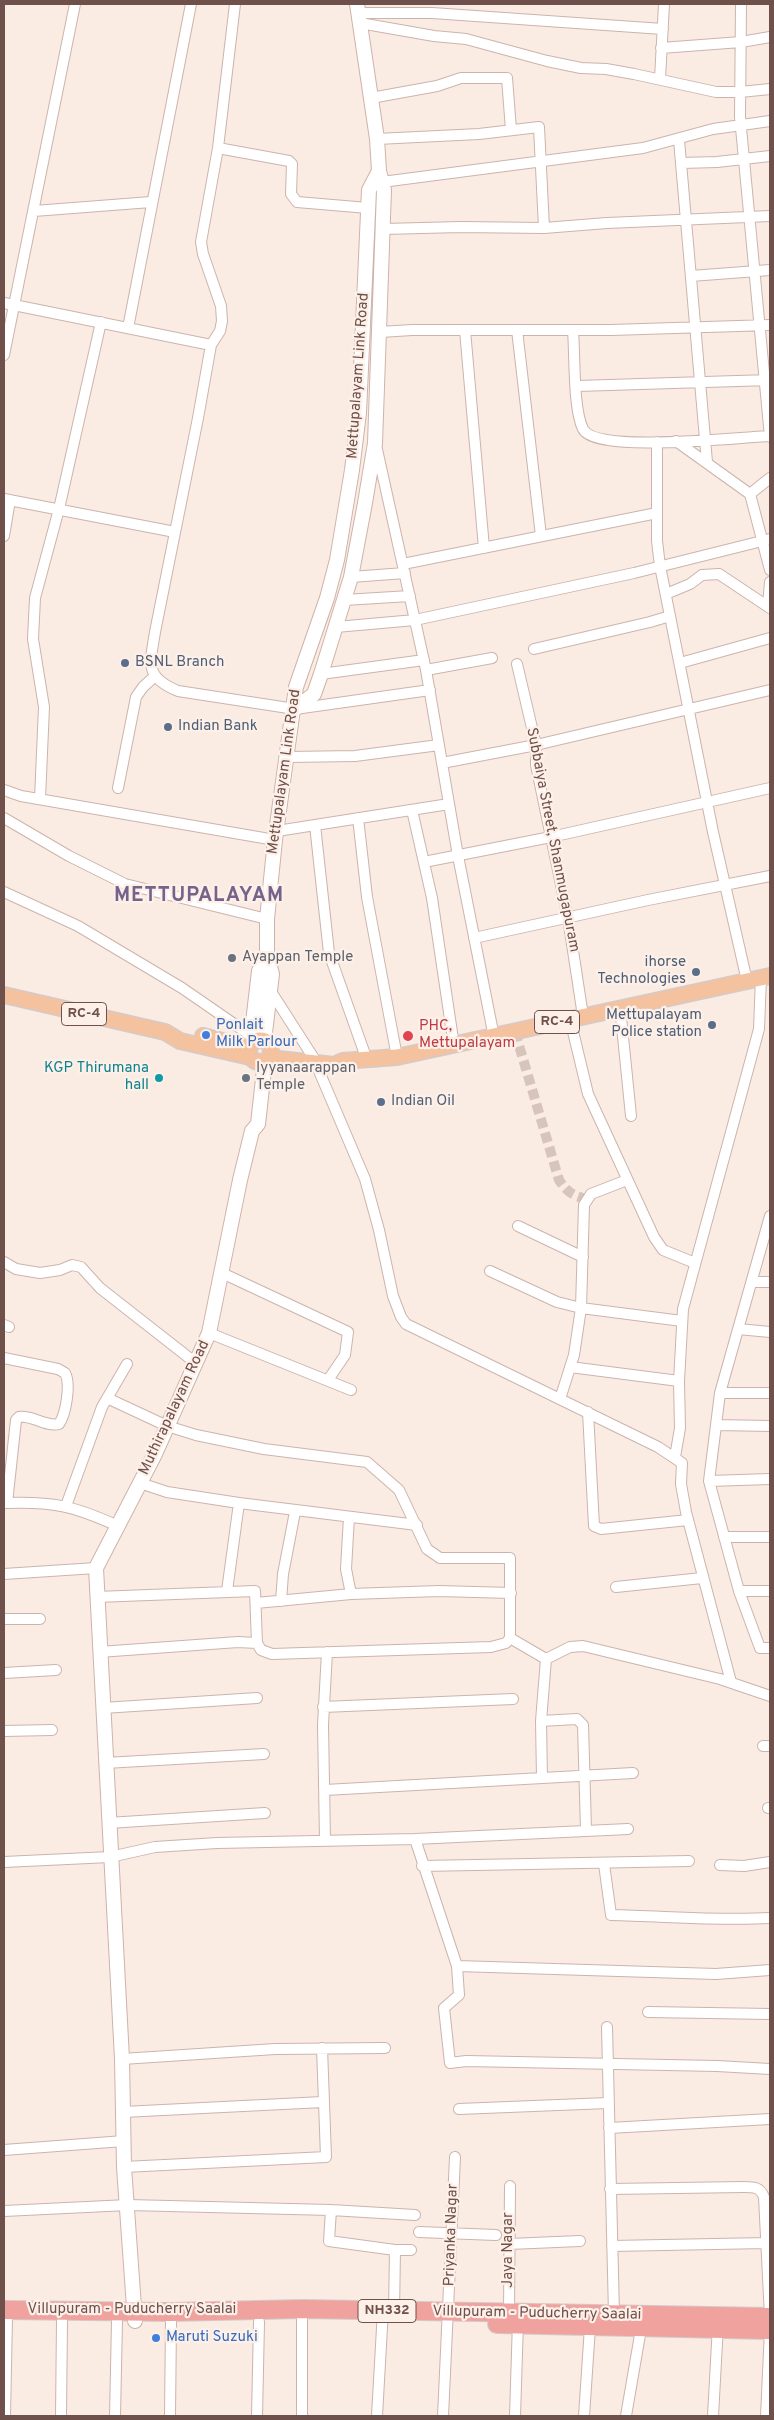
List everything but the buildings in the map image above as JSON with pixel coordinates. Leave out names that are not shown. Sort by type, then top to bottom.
[{"type":"highway","name":"Villupuram - Puducherry Saalai","points":[[5,2316],[387,2314],[448,2318],[515,2317],[602,2321],[770,2324]]},
{"type":"highway","name":"Villupuram - Puducherry Saalai","points":[[5,2316],[62,2321],[117,2321],[135,2316],[171,2322],[259,2322],[302,2315]]},
{"type":"highway","name":"Villupuram - Puducherry Saalai","points":[[602,2321],[640,2329],[718,2322]]},
{"type":"main road","name":"RC-4","points":[[315,1061],[334,1057],[343,1061],[397,1057],[494,1038],[620,1008],[760,979]]},
{"type":"main road","name":"RC-4","points":[[4,996],[165,1032],[180,1041],[259,1051]]},
{"type":"main road","points":[[259,1051],[315,1061]]},
{"type":"street","points":[[4,355],[8,303],[34,211],[75,4]]},
{"type":"street","points":[[128,328],[191,4]]},
{"type":"street","points":[[235,4],[218,148],[201,242],[203,254],[221,306],[222,321],[220,331],[211,345],[153,642],[150,667],[154,677],[162,684],[201,696],[295,709],[430,690]]},
{"type":"street","points":[[660,79],[664,4]]},
{"type":"street","points":[[573,330],[579,415],[583,430],[588,435],[609,441],[657,442],[770,437],[767,380],[759,326],[741,126],[741,4]]},
{"type":"street","points":[[359,13],[432,13],[663,29]]},
{"type":"street","points":[[359,13],[434,36],[466,39],[547,61],[660,79],[716,92],[770,89]]},
{"type":"street","name":"Mettupalayam Link Road","points":[[259,1051],[272,974],[267,956],[267,920],[276,836],[295,709],[296,687],[327,598],[337,560],[352,470],[359,413],[369,190],[381,177],[359,13]]},
{"type":"street","points":[[661,48],[741,42],[770,37]]},
{"type":"street","points":[[371,98],[438,86],[462,78],[506,78],[511,130]]},
{"type":"street","points":[[295,709],[314,694],[351,577],[375,442],[384,190],[381,177],[541,161],[643,148],[679,140],[713,129],[770,121]]},
{"type":"street","points":[[377,139],[539,127],[544,228]]},
{"type":"street","points":[[679,140],[701,383],[706,462]]},
{"type":"street","points":[[218,148],[289,161],[292,164],[292,194],[297,202],[368,208]]},
{"type":"street","points":[[681,163],[770,156]]},
{"type":"street","points":[[34,211],[151,202]]},
{"type":"street","points":[[383,229],[428,227],[544,228],[770,216]]},
{"type":"street","points":[[691,276],[770,270]]},
{"type":"street","points":[[8,303],[211,345]]},
{"type":"street","points":[[40,799],[44,707],[35,655],[33,617],[101,322]]},
{"type":"street","points":[[380,332],[770,325]]},
{"type":"street","points":[[465,330],[484,548]]},
{"type":"street","points":[[517,330],[541,536]]},
{"type":"street","points":[[577,386],[767,380]]},
{"type":"street","points":[[676,441],[690,453],[706,462],[750,494],[766,540],[770,566]]},
{"type":"street","points":[[375,442],[430,690],[458,856],[494,1038]]},
{"type":"street","points":[[657,442],[657,541],[687,708],[725,884],[760,979],[759,1029],[683,1309],[679,1381],[680,1428],[675,1457]]},
{"type":"street","points":[[750,494],[770,478]]},
{"type":"street","points":[[4,536],[7,500],[175,532]]},
{"type":"street","points":[[351,577],[404,569],[484,548],[657,513]]},
{"type":"street","points":[[336,627],[415,620],[660,566],[766,540]]},
{"type":"street","points":[[666,594],[690,584],[702,575],[719,574],[769,606]]},
{"type":"street","points":[[769,606],[770,584]]},
{"type":"street","points":[[344,600],[410,596]]},
{"type":"street","points":[[534,649],[670,616]]},
{"type":"street","points":[[680,663],[770,638]]},
{"type":"street","points":[[321,674],[492,658]]},
{"type":"street","name":"Subbaiya Street, Shanmugapuram","points":[[517,664],[536,745],[536,765],[568,918],[577,1018],[588,1094],[660,1248],[695,1263]]},
{"type":"street","points":[[118,788],[136,697],[154,677]]},
{"type":"street","points":[[442,763],[536,745],[770,690]]},
{"type":"street","points":[[288,757],[355,756],[439,745]]},
{"type":"street","points":[[424,862],[551,837],[770,788]]},
{"type":"street","points":[[6,793],[276,836],[315,825],[449,804]]},
{"type":"street","points":[[412,810],[432,898],[454,1046]]},
{"type":"street","points":[[4,818],[68,856],[125,884],[267,920]]},
{"type":"street","points":[[358,818],[367,897],[397,1057]]},
{"type":"street","points":[[315,825],[325,934],[329,953],[367,1060]]},
{"type":"street","points":[[474,938],[770,876]]},
{"type":"street","points":[[4,892],[86,931],[182,988],[259,1051]]},
{"type":"street","points":[[259,1051],[259,971],[267,956]]},
{"type":"street","points":[[270,990],[315,1061],[365,1179],[379,1230],[393,1296],[401,1317],[406,1324],[588,1412],[675,1457],[682,1464],[681,1484],[688,1520],[731,1682]]},
{"type":"street","points":[[620,1008],[632,1116]]},
{"type":"street","name":"Muthirapalayam Road","points":[[96,1568],[168,1426],[208,1337],[240,1180],[252,1131],[250,1122],[259,1051]]},
{"type":"street","points":[[560,1399],[574,1355],[581,1308],[584,1205],[591,1194],[627,1180]]},
{"type":"street","points":[[770,1216],[720,1393],[710,1481],[739,1591],[760,1648],[770,1648]]},
{"type":"street","points":[[518,1226],[583,1257]]},
{"type":"street","points":[[4,1262],[16,1269],[40,1273],[55,1271],[72,1265],[81,1267],[100,1288],[198,1362]]},
{"type":"street","points":[[490,1272],[557,1302],[581,1308],[682,1321]]},
{"type":"street","points":[[222,1273],[348,1332],[345,1355],[328,1380]]},
{"type":"street","points":[[752,1282],[770,1282]]},
{"type":"street","points":[[738,1329],[770,1332]]},
{"type":"street","points":[[208,1337],[351,1390]]},
{"type":"street","points":[[4,1358],[58,1369],[65,1373],[68,1380],[63,1417],[60,1424],[47,1424],[25,1416],[19,1417],[16,1420],[6,1503],[66,1506],[118,1526]]},
{"type":"street","points":[[66,1506],[94,1428],[107,1398],[127,1364]]},
{"type":"street","points":[[570,1368],[679,1381]]},
{"type":"street","points":[[720,1393],[770,1393]]},
{"type":"street","points":[[96,1597],[256,1591],[257,1643],[261,1650],[272,1654],[492,1647],[506,1644],[510,1638],[510,1558],[440,1558],[427,1549],[399,1490],[367,1462],[264,1449],[196,1435],[168,1426],[107,1398]]},
{"type":"street","points":[[588,1412],[594,1526],[601,1529],[688,1520]]},
{"type":"street","points":[[716,1426],[770,1426]]},
{"type":"street","points":[[710,1481],[770,1479]]},
{"type":"street","points":[[140,1483],[167,1492],[295,1512],[417,1525]]},
{"type":"street","points":[[227,1591],[238,1503]]},
{"type":"street","points":[[282,1601],[283,1574],[295,1512]]},
{"type":"street","points":[[349,1518],[346,1569],[351,1594]]},
{"type":"street","points":[[724,1537],[770,1537]]},
{"type":"street","points":[[4,1574],[96,1568],[96,1597],[122,2059],[124,2167],[135,2316]]},
{"type":"street","points":[[616,1587],[702,1578]]},
{"type":"street","points":[[256,1603],[351,1594],[439,1591],[511,1593]]},
{"type":"street","points":[[739,1591],[770,1591]]},
{"type":"street","points":[[4,1620],[40,1619]]},
{"type":"street","points":[[510,1638],[546,1659]]},
{"type":"street","points":[[99,1652],[238,1642],[257,1643]]},
{"type":"street","points":[[546,1659],[570,1647],[583,1646],[731,1682],[770,1696]]},
{"type":"street","points":[[325,1841],[323,1707],[327,1652]]},
{"type":"street","points":[[542,1778],[541,1721],[546,1659]]},
{"type":"street","points":[[4,1673],[56,1670]]},
{"type":"street","points":[[103,1708],[257,1698]]},
{"type":"street","points":[[323,1707],[514,1699]]},
{"type":"street","points":[[541,1721],[577,1719],[581,1721],[584,1731],[586,1830]]},
{"type":"street","points":[[4,1731],[52,1730]]},
{"type":"street","points":[[105,1763],[264,1754]]},
{"type":"street","points":[[325,1790],[584,1775],[633,1774]]},
{"type":"street","points":[[108,1823],[265,1813]]},
{"type":"street","points":[[4,1862],[110,1857],[155,1847],[263,1841],[415,1839],[628,1829]]},
{"type":"street","points":[[415,1839],[422,1866],[457,1966],[458,1995],[444,2008],[450,2063],[466,2061],[770,2069]]},
{"type":"street","points":[[422,1866],[604,1864],[688,1860]]},
{"type":"street","points":[[720,1865],[744,1866],[770,1862]]},
{"type":"street","points":[[604,1864],[611,1915],[715,1917],[738,1920],[770,1918]]},
{"type":"street","points":[[457,1966],[716,1974],[765,1971]]},
{"type":"street","points":[[648,2012],[767,2014]]},
{"type":"street","points":[[584,2416],[602,2321],[612,2246],[607,2027]]},
{"type":"street","points":[[124,2167],[326,2157],[322,2048]]},
{"type":"street","points":[[122,2059],[249,2050],[385,2048]]},
{"type":"street","points":[[123,2112],[323,2102]]},
{"type":"street","points":[[459,2109],[608,2103]]},
{"type":"street","points":[[609,2128],[770,2119]]},
{"type":"street","points":[[4,2150],[124,2141]]},
{"type":"street","name":"Priyanka Nagar","points":[[443,2416],[455,2157]]},
{"type":"street","name":"Jaya Nagar","points":[[510,2186],[509,2244],[515,2317],[515,2416]]},
{"type":"street","points":[[610,2189],[757,2188],[764,2197],[770,2324],[766,2416]]},
{"type":"street","points":[[4,2211],[128,2205],[331,2210],[415,2215]]},
{"type":"street","points":[[331,2210],[329,2241],[395,2250],[411,2250]]},
{"type":"street","points":[[419,2232],[451,2235],[496,2235]]},
{"type":"street","points":[[509,2244],[580,2241]]},
{"type":"street","points":[[612,2246],[766,2243]]},
{"type":"street","points":[[377,2416],[395,2250]]},
{"type":"street","points":[[302,2315],[302,2416]]},
{"type":"street","points":[[5,2316],[5,2416]]},
{"type":"street","points":[[61,2416],[62,2321]]},
{"type":"street","points":[[115,2416],[117,2321]]},
{"type":"street","points":[[170,2416],[171,2322]]},
{"type":"street","points":[[257,2416],[259,2322]]},
{"type":"street","points":[[713,2416],[718,2322]]},
{"type":"street","points":[[626,2416],[640,2329]]},
{"type":"tunnel","points":[[515,1032],[559,1180],[571,1193],[587,1199]]},
{"type":"place","name":"BSNL Branch","points":[[125,663]]},
{"type":"place","name":"Indian Bank","points":[[168,727]]},
{"type":"place","name":"Ayappan Temple","points":[[232,958]]},
{"type":"place","name":"ihorse Technologies","points":[[696,972]]},
{"type":"place","name":"Mettupalayam Police station","points":[[712,1025]]},
{"type":"place","name":"Ponlait Milk Parlour","points":[[206,1035]]},
{"type":"place","name":"PHC, Mettupalayam","points":[[408,1036]]},
{"type":"place","name":"KGP Thirumana hall","points":[[159,1078]]},
{"type":"place","name":"Iyyanaarappan Temple","points":[[246,1078]]},
{"type":"place","name":"Indian Oil","points":[[381,1102]]},
{"type":"place","name":"Maruti Suzuki","points":[[156,2338]]},
{"type":"district","name":"METTUPALAYAM","points":[[199,897]]}]
